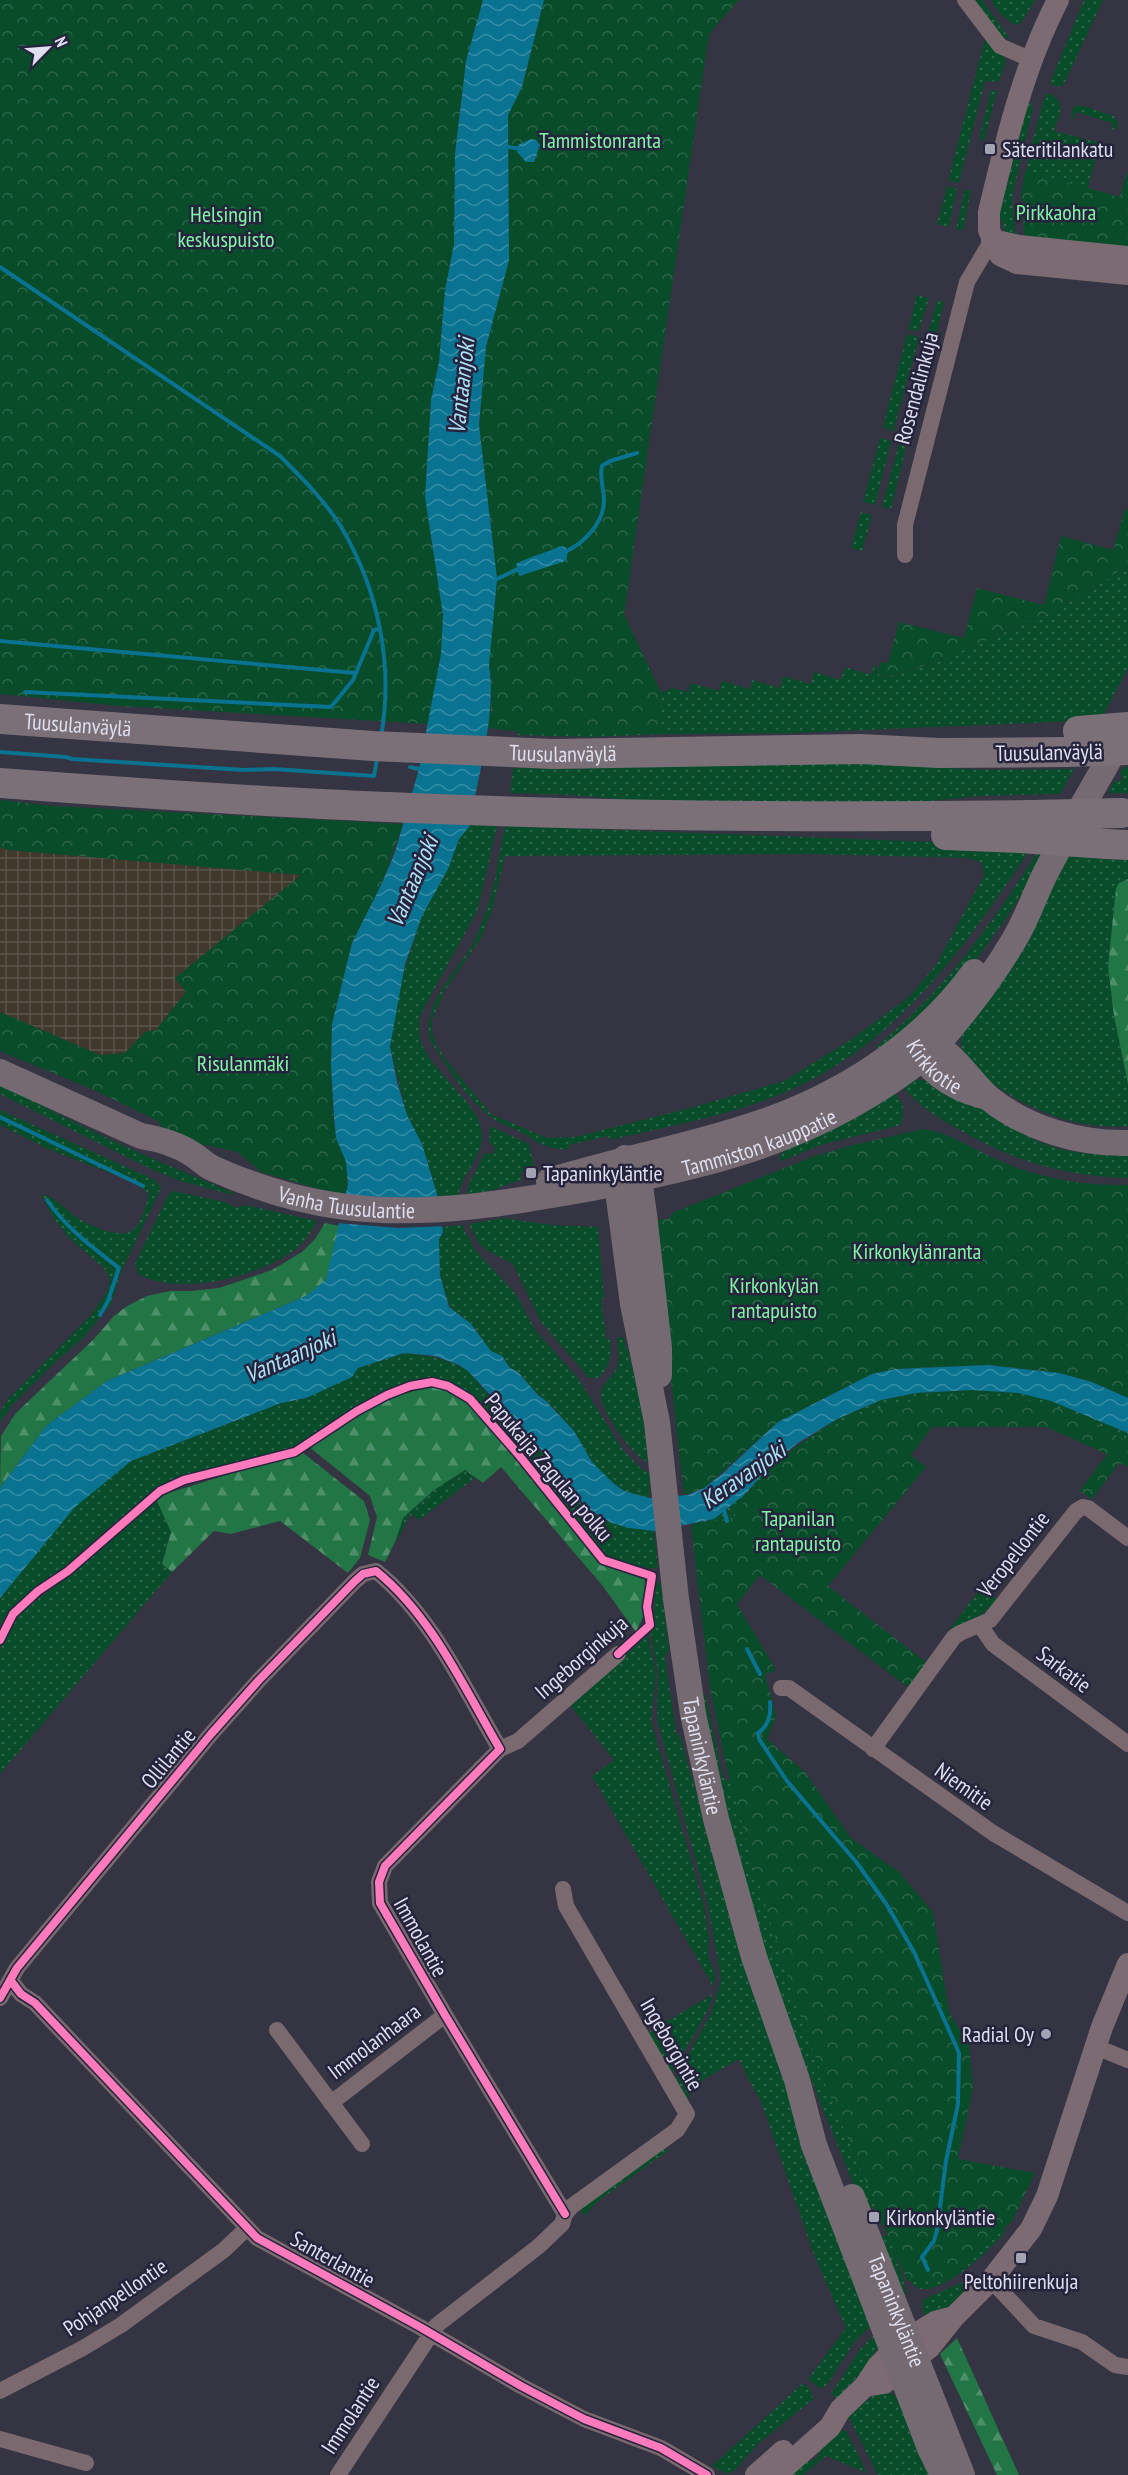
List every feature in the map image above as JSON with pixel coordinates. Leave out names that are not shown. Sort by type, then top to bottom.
[{"type":"highway","name":"Tuusulanväylä","points":[[0,719],[373,746],[553,754],[860,749],[939,753],[1072,741],[1128,750]]},
{"type":"highway","points":[[1072,741],[1128,726]]},
{"type":"highway","points":[[0,783],[361,806],[1026,826],[1125,813]]},
{"type":"highway","points":[[1026,826],[1117,845]]},
{"type":"main road","name":"Tammiston kauppatie","points":[[489,1203],[524,1200],[627,1173],[794,1110],[923,1047],[1045,874],[1128,726]]},
{"type":"main road","name":"Kirkkotie","points":[[923,1047],[943,1078],[963,1090],[989,1098],[1022,1119],[1054,1132],[1105,1143],[1128,1143]]},
{"type":"main road","name":"Vanha Tuusulantie","points":[[0,1072],[141,1136],[160,1139],[193,1154],[207,1166],[298,1198],[334,1205],[389,1211],[489,1203]]},
{"type":"main road","name":"Tapaninkyläntie","points":[[627,1173],[636,1325],[657,1422],[676,1599],[693,1714],[716,1819],[754,1957],[797,2080],[814,2145],[905,2355],[962,2475]]},
{"type":"main road","name":"Tapaninkyläntie","points":[[905,2355],[930,2448],[943,2475]]},
{"type":"street","points":[[965,0],[1000,46],[1032,60]]},
{"type":"street","points":[[1058,0],[1042,32],[1032,60],[1004,152],[989,212],[989,230],[1000,255],[1017,263],[1128,274]]},
{"type":"street","points":[[992,240],[1019,246],[1128,257]]},
{"type":"street","name":"Rosendalinkuja","points":[[905,555],[905,525],[967,282],[992,240]]},
{"type":"street","name":"Veropellontie","points":[[873,1749],[954,1637],[990,1620],[1079,1508],[1088,1508],[1128,1538]]},
{"type":"street","name":"Ollilantie","points":[[0,1998],[16,1968],[211,1734],[259,1680],[363,1574],[376,1571],[413,1609],[440,1647],[500,1749]]},
{"type":"street","name":"Sarkatie","points":[[980,1625],[993,1644],[1128,1744]]},
{"type":"street","name":"Ingeborginkuja","points":[[500,1749],[518,1741],[618,1654]]},
{"type":"street","name":"Niemitie","points":[[781,1688],[789,1688],[993,1833],[1128,1913]]},
{"type":"street","name":"Immolantie","points":[[338,2475],[437,2325],[539,2246],[562,2224],[565,2214],[380,1903],[379,1882],[385,1866],[500,1749]]},
{"type":"street","name":"Ingeborgintie","points":[[563,1889],[566,1906],[687,2114],[677,2130],[572,2206],[565,2214]]},
{"type":"street","points":[[776,2475],[830,2427],[840,2410],[865,2386],[878,2366],[905,2355],[942,2335],[954,2318],[991,2280],[1030,2229],[1047,2196],[1108,2011],[1128,1964]]},
{"type":"street","name":"Santerlantie","points":[[11,1981],[21,1994],[35,2003],[257,2238],[521,2386],[584,2419],[661,2448],[707,2475]]},
{"type":"street","name":"Immolanhaara","points":[[331,2103],[445,2015]]},
{"type":"street","name":"Immolanhaara","points":[[277,2030],[362,2144]]},
{"type":"street","points":[[1096,2047],[1128,2060]]},
{"type":"street","name":"Pohjanpellontie","points":[[0,2391],[83,2348],[121,2325],[224,2250],[247,2228]]},
{"type":"street","points":[[991,2280],[1034,2326],[1082,2342],[1115,2365],[1128,2367]]},
{"type":"street","points":[[756,2475],[823,2418],[840,2410]]},
{"type":"street","points":[[0,2439],[86,2463]]},
{"type":"shaded area","points":[[0,847],[8,850],[302,875],[175,978],[186,992],[156,1030],[145,1032],[125,1053],[100,1055],[0,1012]]},
{"type":"green space","name":"Helsingin keskuspuisto","points":[[0,0],[483,0],[466,61],[455,154],[454,244],[445,291],[439,362],[431,400],[425,497],[443,615],[441,654],[429,724],[119,706],[0,694]]},
{"type":"green space","name":"Tammistonranta","points":[[544,0],[739,0],[709,34],[624,614],[661,694],[659,733],[514,731],[487,728],[491,710],[489,666],[491,622],[497,579],[479,425],[486,347],[509,260],[508,115],[522,87]]},
{"type":"green space","points":[[974,0],[982,0],[1010,39],[1003,37]]},
{"type":"green space","points":[[991,0],[1035,0],[1021,23],[1015,25],[1000,14]]},
{"type":"green space","points":[[1084,0],[1103,0],[1064,84],[1058,87],[1050,83]]},
{"type":"green space","points":[[985,39],[1006,60],[999,82],[985,81],[959,183],[948,181]]},
{"type":"green space","points":[[991,90],[997,91],[984,140],[979,139]]},
{"type":"green space","points":[[1049,93],[1058,101],[1061,109],[1054,131],[1100,143],[1088,188],[1120,197],[1128,170],[1128,220],[1021,199],[1029,155],[1045,95]]},
{"type":"green space","points":[[1028,102],[1033,108],[1012,198],[1016,239],[1005,231],[999,215]]},
{"type":"green space","points":[[1080,105],[1114,116],[1118,122],[1116,130],[1112,129],[1112,123],[1076,112],[1071,119],[1073,107]]},
{"type":"green space","name":"Pirkkaohra","points":[[1128,170],[1128,251],[1024,240],[1021,195],[1025,171],[1120,197]]},
{"type":"green space","points":[[947,186],[957,189],[949,227],[937,224]]},
{"type":"green space","points":[[965,189],[971,191],[963,230],[956,229]]},
{"type":"green space","points":[[917,295],[929,298],[919,331],[908,330]]},
{"type":"green space","points":[[937,300],[944,302],[936,336],[928,334]]},
{"type":"green space","points":[[907,334],[919,337],[893,432],[883,426]]},
{"type":"green space","points":[[926,340],[934,341],[911,433],[901,434]]},
{"type":"green space","points":[[880,438],[891,441],[875,505],[863,502]]},
{"type":"green space","points":[[899,444],[906,447],[891,509],[882,507]]},
{"type":"green space","points":[[1125,509],[1128,510],[1128,563],[1097,586],[1065,604],[967,649],[879,678],[880,662],[888,663],[899,622],[964,638],[977,588],[1044,605],[1061,536],[1113,550]]},
{"type":"green space","points":[[861,512],[872,515],[862,551],[851,548]]},
{"type":"green space","points":[[1128,563],[1128,668],[1101,720],[793,733],[591,737],[517,735],[526,709],[631,567],[624,614],[661,693],[672,688],[689,692],[691,683],[719,691],[722,681],[750,689],[752,680],[780,688],[783,676],[811,684],[814,672],[841,680],[845,667],[871,675],[874,665],[878,668],[880,678],[895,675],[953,655],[1048,613],[1097,586]]},
{"type":"green space","points":[[629,761],[849,762],[984,770],[1074,769],[1060,794],[980,796],[929,801],[664,803],[573,795],[510,793],[513,768],[584,769]]},
{"type":"green space","points":[[1123,767],[1128,767],[1128,793],[1108,793],[1114,782],[1123,779],[1120,773]]},
{"type":"green space","name":"Risulanmäki","points":[[0,800],[53,806],[403,824],[382,883],[352,943],[332,1024],[333,1116],[336,1138],[346,1162],[348,1184],[346,1194],[322,1190],[261,1172],[238,1152],[182,1140],[164,1131],[158,1121],[94,1090],[0,1051],[0,1012],[100,1055],[125,1053],[145,1032],[156,1030],[186,992],[175,978],[301,875],[8,850],[0,847]]},
{"type":"green space","points":[[470,825],[497,826],[477,911],[420,1015],[419,1031],[421,1043],[429,1058],[466,1101],[480,1124],[482,1136],[479,1151],[463,1181],[458,1196],[438,1198],[422,1144],[407,1115],[390,1047],[401,981],[422,916],[448,869],[459,838]]},
{"type":"green space","points":[[505,826],[937,842],[1031,848],[955,955],[926,989],[862,1048],[826,1072],[786,1092],[743,1108],[610,1140],[608,1136],[569,1145],[569,1149],[556,1149],[544,1146],[490,1116],[465,1090],[430,1040],[429,1026],[436,1000],[474,942],[486,912],[495,880]],"holes":[[[811,854],[967,858],[981,862],[984,875],[936,965],[909,997],[852,1039],[784,1081],[694,1107],[575,1137],[547,1138],[491,1114],[446,1060],[435,1043],[432,1019],[445,990],[481,938],[493,906],[505,856]]]},
{"type":"green space","points":[[1040,848],[1051,849],[981,953],[932,1009],[879,1054],[876,1049],[878,1045],[925,1001],[967,953],[1005,902]]},
{"type":"green space","points":[[1070,851],[1128,855],[1128,879],[1119,883],[1114,1016],[1128,1084],[1128,1126],[1074,1122],[1040,1111],[1008,1094],[975,1070],[967,1061],[961,1047],[963,1027]]},
{"type":"green space","points":[[1128,879],[1128,1084],[1114,1016],[1108,967],[1116,888],[1119,883]]},
{"type":"green space","points":[[910,1080],[942,1085],[1037,1141],[1059,1149],[1105,1155],[1128,1155],[1128,1178],[1104,1177],[1060,1170],[999,1150],[926,1110],[901,1084]]},
{"type":"green space","points":[[0,1082],[85,1128],[234,1193],[233,1195],[177,1180],[151,1169],[0,1094]]},
{"type":"green space","points":[[893,1089],[903,1106],[902,1122],[898,1126],[824,1144],[781,1161],[779,1155],[804,1138]]},
{"type":"green space","points":[[0,1110],[155,1180],[161,1188],[121,1272],[111,1304],[84,1337],[12,1405],[0,1422],[0,1412],[9,1398],[91,1315],[107,1292],[110,1280],[105,1269],[69,1238],[54,1219],[41,1194],[55,1200],[77,1218],[91,1225],[108,1231],[124,1233],[130,1232],[138,1225],[149,1194],[136,1183],[48,1149],[0,1125]]},
{"type":"green space","points":[[490,1126],[529,1144],[534,1168],[520,1173],[522,1179],[493,1190],[466,1195],[485,1153],[493,1154],[495,1148],[489,1142]]},
{"type":"green space","name":"Kirkonkylän rantapuisto","points":[[923,1129],[952,1137],[1011,1166],[1044,1176],[1095,1184],[1128,1185],[1128,1398],[1092,1382],[1059,1373],[988,1365],[896,1369],[872,1374],[778,1422],[704,1488],[684,1495],[653,1220],[669,1219],[672,1213],[812,1157]]},
{"type":"green space","points":[[173,1191],[225,1202],[237,1208],[245,1205],[317,1221],[309,1235],[298,1247],[264,1267],[242,1275],[197,1283],[175,1284],[155,1281],[138,1274],[135,1264],[168,1195]]},
{"type":"green space","points":[[503,1218],[552,1225],[598,1227],[604,1298],[601,1300],[606,1339],[610,1339],[611,1350],[608,1365],[598,1378],[589,1378],[541,1322],[513,1264],[485,1249],[478,1242],[469,1224]]},
{"type":"green space","points":[[325,1223],[340,1226],[326,1281],[306,1296],[107,1381],[46,1426],[0,1488],[1,1436],[16,1413],[94,1339],[114,1316],[127,1306],[147,1296],[170,1291],[219,1288],[272,1270],[302,1252],[315,1239]]},
{"type":"green space","points":[[462,1225],[475,1250],[515,1293],[535,1330],[577,1377],[623,1450],[641,1469],[650,1473],[649,1498],[624,1491],[606,1477],[592,1462],[574,1431],[547,1401],[538,1395],[518,1372],[510,1368],[502,1356],[491,1351],[470,1323],[450,1307],[440,1276],[439,1239],[443,1232],[442,1227]]},
{"type":"green space","points":[[623,1337],[640,1399],[648,1462],[642,1459],[627,1443],[602,1401],[603,1387],[618,1366],[617,1338]]},
{"type":"green space","points":[[404,1353],[445,1360],[468,1371],[543,1453],[585,1507],[615,1523],[630,1528],[654,1531],[658,1568],[638,1566],[607,1555],[469,1395],[451,1383],[433,1378],[409,1383],[384,1393],[294,1448],[185,1475],[158,1489],[108,1528],[67,1566],[34,1590],[5,1616],[0,1627],[0,1598],[75,1506],[131,1461],[281,1403],[307,1398],[358,1368]]},
{"type":"green space","points":[[433,1387],[450,1392],[470,1403],[602,1563],[645,1580],[643,1617],[636,1632],[602,1585],[501,1467],[483,1483],[465,1470],[434,1490],[403,1518],[396,1540],[385,1562],[368,1555],[377,1517],[370,1496],[308,1446],[383,1403]]},
{"type":"green space","points":[[972,1390],[1018,1393],[1074,1409],[1128,1433],[1128,1452],[1086,1429],[937,1409],[696,1556],[692,1524],[714,1519],[744,1495],[775,1461],[837,1419],[881,1400],[916,1393]]},
{"type":"green space","name":"Tapanilan rantapuisto","points":[[980,1394],[1040,1402],[1085,1417],[1128,1442],[1128,1467],[1119,1463],[1092,1499],[1080,1491],[1107,1454],[1046,1427],[932,1427],[911,1455],[926,1467],[828,1586],[927,1663],[909,1688],[760,1575],[737,1604],[776,1670],[765,1674],[776,1716],[767,1739],[805,1772],[851,1838],[899,1872],[933,1912],[949,2012],[969,2045],[973,2089],[958,2159],[1035,2173],[1012,2221],[950,2279],[907,2281],[826,2086],[799,2012],[766,1908],[727,1770],[710,1687],[691,1526],[734,1517],[739,1507],[784,1461],[834,1426],[880,1408],[904,1402]]},
{"type":"green space","points":[[302,1452],[364,1501],[370,1520],[360,1558],[348,1573],[280,1521],[231,1534],[214,1531],[172,1572],[162,1564],[171,1532],[157,1501],[165,1494]]},
{"type":"green space","points":[[465,1470],[475,1478],[419,1520],[412,1514],[396,1540],[403,1518],[434,1490]]},
{"type":"green space","points":[[157,1501],[171,1532],[162,1563],[172,1572],[0,1774],[0,1649],[17,1615],[70,1575]]},
{"type":"green space","points":[[660,1580],[669,1650],[665,1657],[676,1733],[680,1737],[764,2025],[842,2237],[877,2320],[855,2341],[827,2385],[821,2389],[808,2379],[846,2328],[813,2252],[761,2101],[739,2059],[691,2087],[688,2102],[675,2080],[712,2011],[721,1979],[708,1905],[657,1719],[658,1672],[650,1629],[654,1622],[655,1588]]},
{"type":"green space","points":[[982,1587],[998,1601],[981,1615],[949,1630]]},
{"type":"green space","points":[[648,1635],[656,1673],[651,1722],[704,1905],[709,1939],[708,1955],[715,1974],[714,1988],[592,1776],[614,1760],[570,1705]]},
{"type":"green space","points":[[699,1688],[705,1695],[722,1773],[725,1781],[734,1778],[885,2227],[881,2224],[874,2207],[869,2209],[853,2183],[784,2013],[730,1835]]},
{"type":"green space","points":[[713,1994],[708,2010],[671,2075],[647,2033]]},
{"type":"green space","points":[[660,2147],[669,2150],[598,2201],[584,2216],[581,2209]]},
{"type":"green space","points":[[1000,2221],[1005,2232],[963,2271],[936,2287],[924,2289],[915,2286],[910,2273]]},
{"type":"green space","points":[[890,2234],[906,2291],[904,2297],[881,2237]]},
{"type":"green space","points":[[963,2282],[969,2288],[947,2308],[925,2317],[922,2304],[924,2299]]},
{"type":"green space","points":[[877,2332],[880,2342],[872,2358],[837,2399],[831,2394],[859,2351]]},
{"type":"green space","points":[[957,2338],[1019,2475],[997,2475],[940,2354]]},
{"type":"green space","points":[[803,2383],[811,2390],[813,2399],[758,2444],[735,2470],[727,2474],[712,2466]]},
{"type":"green space","points":[[876,2393],[891,2393],[899,2399],[932,2475],[878,2475],[848,2416]]},
{"type":"green space","points":[[843,2430],[847,2432],[867,2473],[826,2456],[803,2475],[790,2475],[808,2459],[811,2462],[820,2454],[818,2451]]},
{"type":"water","points":[[483,0],[544,0],[522,87],[508,115],[509,260],[486,347],[479,425],[497,579],[489,666],[490,704],[485,746],[469,827],[459,839],[448,869],[422,916],[405,964],[390,1047],[407,1115],[422,1144],[437,1194],[443,1232],[439,1239],[440,1276],[449,1307],[470,1323],[491,1351],[502,1356],[510,1368],[518,1372],[574,1431],[592,1462],[613,1483],[624,1491],[649,1498],[688,1495],[704,1488],[778,1422],[872,1374],[896,1369],[988,1365],[1059,1373],[1092,1382],[1128,1398],[1128,1433],[1051,1401],[1019,1393],[972,1390],[916,1393],[881,1400],[837,1419],[798,1443],[775,1461],[744,1495],[714,1519],[654,1531],[612,1523],[591,1511],[575,1495],[545,1454],[468,1371],[435,1356],[404,1353],[358,1368],[352,1377],[306,1398],[281,1403],[131,1461],[75,1507],[0,1598],[0,1488],[46,1426],[107,1381],[306,1296],[326,1280],[348,1184],[346,1162],[336,1138],[334,1118],[331,1066],[332,1024],[352,943],[395,852],[419,769],[441,654],[443,615],[425,497],[431,400],[439,362],[445,290],[454,244],[455,154],[466,61]]},
{"type":"water","points":[[531,139],[536,140],[540,145],[534,162],[526,162],[517,152],[518,145]]},
{"type":"water","points":[[560,546],[565,547],[568,551],[566,561],[519,576],[516,564]]},
{"type":"pier","points":[[343,1196],[378,1200],[441,1198],[445,1226],[399,1228],[337,1223]]},
{"type":"waterway","points":[[508,147],[522,149]]},
{"type":"waterway","points":[[0,267],[280,456],[327,507],[353,549],[364,574],[380,627],[385,682],[385,710],[381,737]]},
{"type":"waterway","points":[[565,552],[586,538],[601,517],[604,500],[602,466],[610,461],[637,453]]},
{"type":"waterway","points":[[493,581],[522,567]]},
{"type":"waterway","points":[[25,692],[331,707],[353,680],[374,630],[380,629]]},
{"type":"waterway","points":[[0,641],[355,673]]},
{"type":"waterway","points":[[0,752],[72,759],[374,776],[377,759]]},
{"type":"waterway","points":[[410,767],[419,769]]},
{"type":"waterway","points":[[0,1117],[143,1186]]},
{"type":"waterway","points":[[47,1200],[71,1228],[119,1268],[108,1301],[100,1315]]},
{"type":"waterway","name":"Keravanjoki","points":[[724,1510],[727,1521]]},
{"type":"waterway","points":[[747,1649],[760,1674]]},
{"type":"waterway","points":[[770,1702],[768,1719],[765,1727],[758,1733],[759,1739],[787,1781],[857,1863],[887,1905],[914,1952],[959,2053],[958,2104],[946,2161],[937,2230],[934,2241],[922,2257],[928,2270]]},
{"type":"cycle path","name":"Papukaija Zagulan polku","points":[[0,1640],[13,1614],[38,1591],[68,1571],[160,1491],[184,1480],[295,1452],[357,1411],[387,1395],[410,1386],[432,1382],[448,1386],[470,1399],[518,1454],[603,1560],[652,1576],[647,1607],[650,1625],[618,1654]]},
{"type":"cycle path","points":[[0,1998],[17,1968],[211,1734],[259,1680],[354,1582],[363,1574],[376,1571],[396,1589],[430,1631],[446,1654],[500,1749],[385,1866],[379,1882],[380,1903],[565,2214]]},
{"type":"cycle path","points":[[11,1981],[21,1994],[35,2003],[257,2238],[420,2327],[521,2386],[584,2419],[661,2448],[707,2475]]},
{"type":"place","name":"Säteritilankatu","points":[[990,149]]},
{"type":"place","name":"Tapaninkyläntie","points":[[531,1173]]},
{"type":"place","name":"Radial Oy","points":[[1046,2034]]},
{"type":"place","name":"Kirkonkyläntie","points":[[874,2217]]},
{"type":"place","name":"Peltohiirenkuja","points":[[1021,2258]]},
{"type":"water label","name":"Vantaanjoki","points":[[461,386]]},
{"type":"water label","name":"Vantaanjoki","points":[[412,881]]},
{"type":"water label","name":"Vantaanjoki","points":[[290,1356]]},
{"type":"park label","name":"Kirkonkylänranta","points":[[917,1251]]}]
